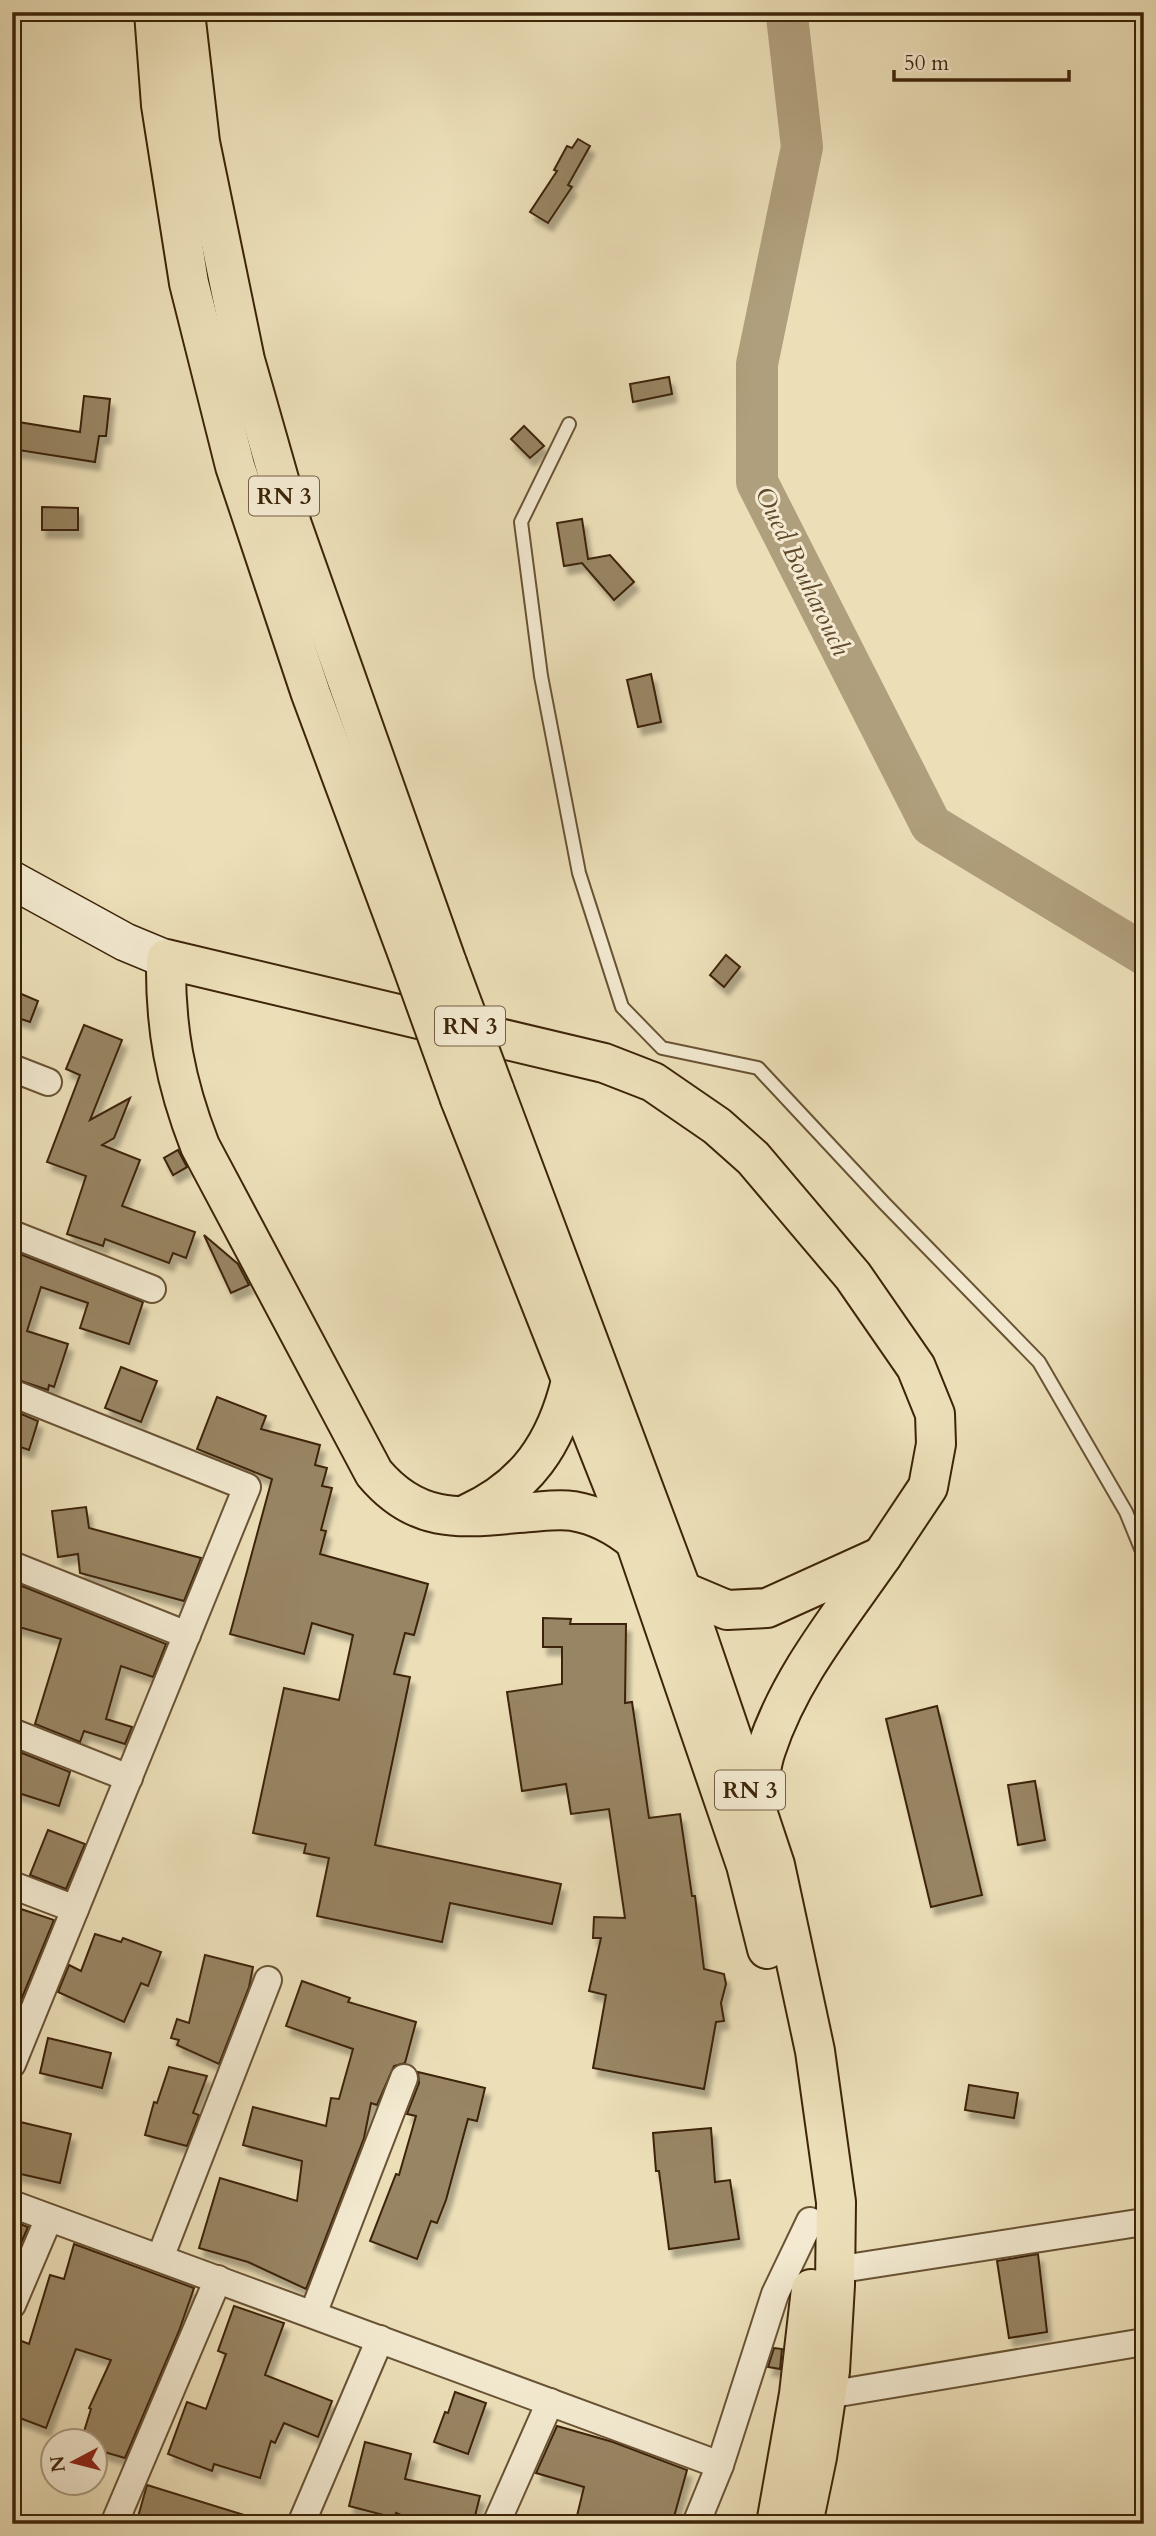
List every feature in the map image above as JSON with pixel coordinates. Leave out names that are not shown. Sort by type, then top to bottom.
[{"type":"highway","name":"RN 3","points":[[154,12],[160,105],[189,283],[235,466],[311,694],[429,963]]},
{"type":"highway","name":"RN 3","points":[[185,12],[200,142],[244,360],[292,525],[429,963],[477,1094],[571,1381],[635,1541],[746,1865],[775,1981],[797,2098],[810,2196],[811,2291],[799,2394],[776,2524]]},
{"type":"highway","points":[[635,1541],[607,1521],[574,1511],[459,1518],[434,1514],[411,1505],[391,1491],[374,1473],[206,1158],[186,1111],[169,1036],[166,959],[604,1063],[658,1065],[717,1126],[753,1158],[853,1276],[916,1367],[935,1414],[936,1444],[928,1487],[806,1664],[781,1709],[765,1752],[755,1805]]},
{"type":"highway","name":"RN 3","points":[[477,1094],[681,1591],[775,1865],[815,2051],[836,2202],[835,2270],[827,2395],[803,2524]]},
{"type":"highway","points":[[459,1518],[505,1493],[525,1475],[555,1432],[571,1381]]},
{"type":"highway","points":[[681,1591],[727,1610],[767,1608],[882,1556]]},
{"type":"main road","points":[[12,880],[125,942],[166,959]]},
{"type":"street","points":[[12,1068],[48,1082]]},
{"type":"street","points":[[12,1234],[152,1289]]},
{"type":"street","points":[[12,1393],[247,1487],[12,2064]]},
{"type":"street","points":[[12,1565],[187,1635]]},
{"type":"street","points":[[12,1732],[129,1778]]},
{"type":"street","points":[[12,1885],[75,1909]]},
{"type":"street","points":[[160,2258],[268,1980]]},
{"type":"street","points":[[313,2315],[404,2078]]},
{"type":"street","points":[[12,2204],[720,2465]]},
{"type":"street","points":[[12,2305],[49,2218]]},
{"type":"street","points":[[696,2524],[720,2465],[775,2294],[810,2221]]},
{"type":"street","points":[[835,2270],[1144,2222]]},
{"type":"street","points":[[114,2524],[218,2279]]},
{"type":"street","points":[[301,2524],[380,2339]]},
{"type":"street","points":[[827,2395],[1144,2342]]},
{"type":"street","points":[[496,2524],[550,2402]]},
{"type":"lane","points":[[569,424],[521,522],[541,676],[579,873],[622,1007],[658,1065],[758,1068],[884,1203],[1039,1362],[1126,1512],[1144,1556]]},
{"type":"building","points":[[578,139],[590,146],[568,185],[572,187],[548,223],[530,212],[557,171],[554,170],[567,146],[572,148]]},
{"type":"building","points":[[669,377],[672,394],[633,402],[630,384]]},
{"type":"building","points":[[84,396],[110,399],[106,436],[99,436],[95,462],[12,449],[12,421],[80,432]]},
{"type":"building","points":[[524,426],[544,446],[530,458],[511,439]]},
{"type":"building","points":[[42,507],[78,508],[78,530],[42,530]]},
{"type":"building","points":[[582,519],[588,559],[610,555],[634,582],[614,600],[582,563],[564,566],[557,523]]},
{"type":"building","points":[[651,674],[661,722],[638,727],[627,680]]},
{"type":"building","points":[[726,955],[740,967],[724,987],[710,975]]},
{"type":"building","points":[[12,990],[38,1001],[30,1022],[12,1016]]},
{"type":"building","points":[[84,1025],[122,1040],[90,1120],[130,1098],[114,1138],[102,1145],[140,1160],[122,1206],[195,1232],[186,1258],[173,1253],[169,1263],[105,1239],[103,1246],[67,1234],[86,1176],[47,1162],[80,1075],[66,1069]]},
{"type":"building","points":[[178,1150],[187,1167],[173,1175],[164,1158]]},
{"type":"building","points":[[204,1235],[238,1264],[249,1285],[231,1293]]},
{"type":"building","points":[[12,1251],[143,1302],[129,1344],[80,1328],[88,1303],[41,1287],[27,1331],[68,1344],[54,1387],[49,1385],[48,1390],[12,1378]]},
{"type":"building","points":[[121,1367],[157,1381],[141,1422],[105,1408]]},
{"type":"building","points":[[217,1397],[266,1416],[261,1429],[320,1445],[315,1465],[327,1468],[322,1486],[332,1488],[321,1530],[326,1531],[320,1554],[428,1584],[414,1635],[405,1633],[394,1674],[410,1677],[375,1845],[561,1884],[552,1924],[450,1903],[442,1942],[317,1916],[329,1858],[304,1853],[306,1844],[253,1833],[284,1688],[339,1700],[353,1635],[312,1623],[304,1654],[230,1634],[272,1479],[197,1449]]},
{"type":"building","points":[[12,1410],[38,1421],[29,1450],[12,1444]]},
{"type":"building","points":[[86,1507],[89,1528],[201,1558],[184,1601],[80,1573],[78,1554],[58,1557],[52,1511]]},
{"type":"building","points":[[12,1582],[166,1644],[153,1677],[121,1666],[106,1719],[132,1727],[125,1744],[84,1731],[80,1742],[35,1724],[61,1639],[12,1625]]},
{"type":"building","points":[[543,1618],[571,1619],[570,1624],[626,1624],[625,1703],[632,1702],[649,1818],[680,1814],[692,1896],[695,1896],[704,1969],[724,1974],[726,1984],[721,2003],[724,2021],[716,2022],[704,2089],[593,2068],[606,1995],[589,1991],[601,1938],[593,1938],[594,1917],[625,1918],[609,1809],[571,1814],[566,1784],[522,1791],[507,1692],[562,1684],[562,1647],[543,1647]]},
{"type":"building","points":[[937,1706],[982,1895],[931,1907],[886,1719]]},
{"type":"building","points":[[12,1749],[70,1772],[59,1806],[12,1791]]},
{"type":"building","points":[[1035,1781],[1045,1840],[1018,1845],[1008,1785]]},
{"type":"building","points":[[48,1830],[85,1844],[66,1889],[30,1875]]},
{"type":"building","points":[[12,1906],[54,1920],[12,2022]]},
{"type":"building","points":[[95,1934],[121,1942],[123,1938],[161,1952],[148,1986],[141,1983],[124,2022],[58,1992],[69,1965],[81,1971]]},
{"type":"building","points":[[205,1955],[253,1967],[249,1987],[219,2064],[177,2045],[179,2040],[171,2038],[177,2019],[189,2023]]},
{"type":"building","points":[[302,1981],[350,1998],[348,2002],[416,2022],[405,2063],[394,2066],[377,2105],[371,2103],[364,2138],[306,2289],[248,2262],[199,2248],[220,2178],[297,2201],[302,2161],[243,2145],[253,2107],[326,2126],[331,2098],[339,2099],[353,2049],[286,2026]]},
{"type":"building","points":[[48,2038],[111,2053],[102,2088],[40,2073]]},
{"type":"building","points":[[169,2067],[207,2076],[193,2113],[199,2115],[187,2146],[145,2135],[154,2102],[157,2103]]},
{"type":"building","points":[[418,2072],[485,2088],[477,2121],[468,2119],[437,2223],[431,2221],[417,2259],[370,2241],[396,2174],[399,2175],[416,2116],[407,2114],[419,2083]]},
{"type":"building","points":[[969,2085],[1018,2093],[1014,2118],[965,2110]]},
{"type":"building","points":[[16,2121],[71,2134],[60,2183],[12,2172],[12,2138]]},
{"type":"building","points":[[711,2128],[715,2182],[730,2180],[739,2239],[669,2249],[659,2171],[656,2171],[653,2133]]},
{"type":"building","points":[[12,2221],[28,2227],[12,2264]]},
{"type":"building","points":[[74,2244],[194,2288],[179,2331],[125,2458],[108,2453],[108,2428],[85,2428],[91,2409],[89,2408],[111,2360],[76,2349],[46,2428],[12,2415],[12,2358],[19,2340],[29,2344],[50,2275],[64,2279]]},
{"type":"building","points":[[1038,2254],[1047,2332],[1009,2338],[997,2261]]},
{"type":"building","points":[[234,2306],[284,2323],[265,2375],[332,2401],[318,2437],[284,2423],[275,2443],[271,2441],[260,2478],[214,2464],[212,2471],[168,2454],[187,2402],[206,2409],[226,2354],[218,2351]]},
{"type":"building","points":[[774,2348],[782,2349],[780,2369],[768,2367]]},
{"type":"building","points":[[455,2392],[486,2403],[468,2454],[434,2442]]},
{"type":"building","points":[[557,2426],[613,2442],[687,2470],[672,2524],[575,2524],[584,2487],[536,2473]]},
{"type":"building","points":[[365,2442],[411,2454],[405,2479],[480,2496],[473,2524],[423,2524],[396,2513],[395,2518],[349,2506]]},
{"type":"building","points":[[147,2485],[257,2519],[257,2524],[136,2524]]},
{"type":"waterway","name":"Oued Bouharouch","points":[[785,12],[802,147],[757,364],[757,482],[931,825],[1144,954]]}]
